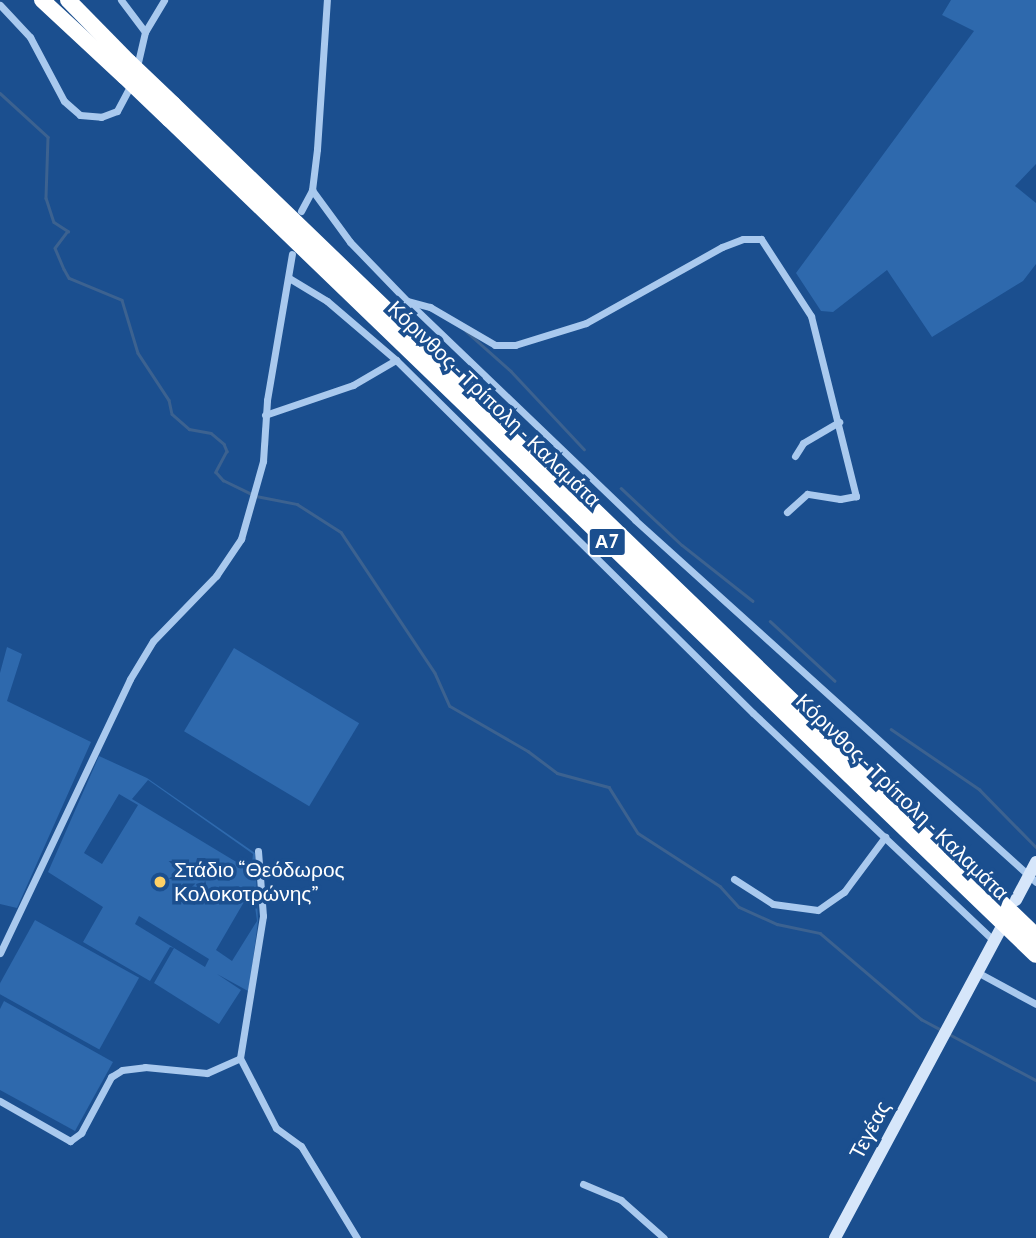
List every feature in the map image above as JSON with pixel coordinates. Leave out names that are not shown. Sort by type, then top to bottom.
[{"type":"highway","name":"Κόρινθος - Τρίπολη - Καλαμάτα","points":[[42,0],[127,70],[1036,936]]},
{"type":"highway","name":"Κόρινθος - Τρίπολη - Καλαμάτα","points":[[68,0],[127,70]]},
{"type":"highway","name":"Κόρινθος - Τρίπολη - Καλαμάτα","points":[[171,112],[1036,955]]},
{"type":"main road","points":[[1016,900],[1032,879],[1036,862]]},
{"type":"main road","name":"Τεγέας","points":[[835,1238],[997,936]]},
{"type":"street","points":[[121,0],[145,32]]},
{"type":"street","points":[[0,5],[30,37],[64,101],[80,115],[91,117],[109,115],[124,104],[145,32],[164,0]]},
{"type":"street","points":[[302,211],[312,190],[327,0]]},
{"type":"street","points":[[312,190],[350,242],[407,301],[635,520],[1032,879]]},
{"type":"street","points":[[407,301],[430,307],[495,345],[515,345],[586,323],[722,247],[757,238],[768,245],[811,316],[856,496],[839,499],[807,494],[787,512]]},
{"type":"street","points":[[0,953],[133,673],[176,613],[229,559],[251,507],[256,492],[265,415],[292,254]]},
{"type":"street","points":[[289,278],[327,301],[396,360],[753,713],[997,936]]},
{"type":"street","points":[[265,415],[354,385],[396,360]]},
{"type":"street","points":[[795,456],[803,443],[839,422]]},
{"type":"street","points":[[734,879],[773,904],[818,910],[844,892],[886,837]]},
{"type":"street","points":[[258,851],[263,916],[240,1058],[276,1128],[301,1146],[338,1213],[357,1238]]},
{"type":"street","points":[[977,972],[1036,1004]]},
{"type":"street","points":[[0,1101],[70,1141],[81,1133],[111,1077],[122,1070],[145,1067],[207,1073],[240,1058]]},
{"type":"street","points":[[583,1184],[621,1200],[664,1238]]},
{"type":"shaded area","points":[[951,0],[1036,0],[1036,164],[1015,186],[1036,203],[1036,264],[1023,281],[932,337],[887,270],[833,312],[821,311],[796,273],[974,31],[942,15]]},
{"type":"shaded area","points":[[7,647],[22,654],[7,701],[91,742],[17,908],[0,904],[0,673]]},
{"type":"shaded area","points":[[234,648],[359,723],[309,806],[184,731]]},
{"type":"shaded area","name":"Στάδιο “Θεόδωρος Κολοκοτρώνης”","points":[[99,756],[147,778],[255,853],[258,921],[248,991],[217,974],[241,990],[219,1024],[154,983],[174,948],[170,947],[150,981],[83,942],[103,907],[48,872]],"holes":[[[148,780],[253,854],[252,863],[247,861],[243,866],[132,799]],[[119,794],[138,805],[102,864],[84,853]],[[248,895],[254,899],[257,921],[232,961],[216,950]],[[139,916],[209,959],[205,967],[135,924]]]},
{"type":"shaded area","points":[[35,920],[139,978],[99,1049],[0,994],[0,983]]},
{"type":"shaded area","points":[[4,1001],[113,1062],[75,1131],[0,1090],[0,1009]]},
{"type":"waterway","points":[[0,93],[48,137],[46,198],[54,222],[68,231],[55,248],[69,278],[122,300],[138,353],[169,400],[172,414],[189,429],[211,433],[224,444],[227,451],[216,472],[223,480],[256,496],[297,504],[341,532],[435,673],[450,706],[528,751],[557,773],[609,787],[638,833],[720,886],[739,907],[777,924],[820,933],[921,1019],[940,1029]]},
{"type":"waterway","points":[[466,331],[511,371],[584,449]]},
{"type":"waterway","points":[[621,488],[682,545],[753,601]]},
{"type":"waterway","points":[[770,621],[835,681]]},
{"type":"waterway","points":[[891,729],[979,789],[1036,847]]},
{"type":"waterway","points":[[949,1034],[1036,1080]]},
{"type":"place","name":"Στάδιο “Θεόδωρος Κολοκοτρώνης”","points":[[160,882]]}]
